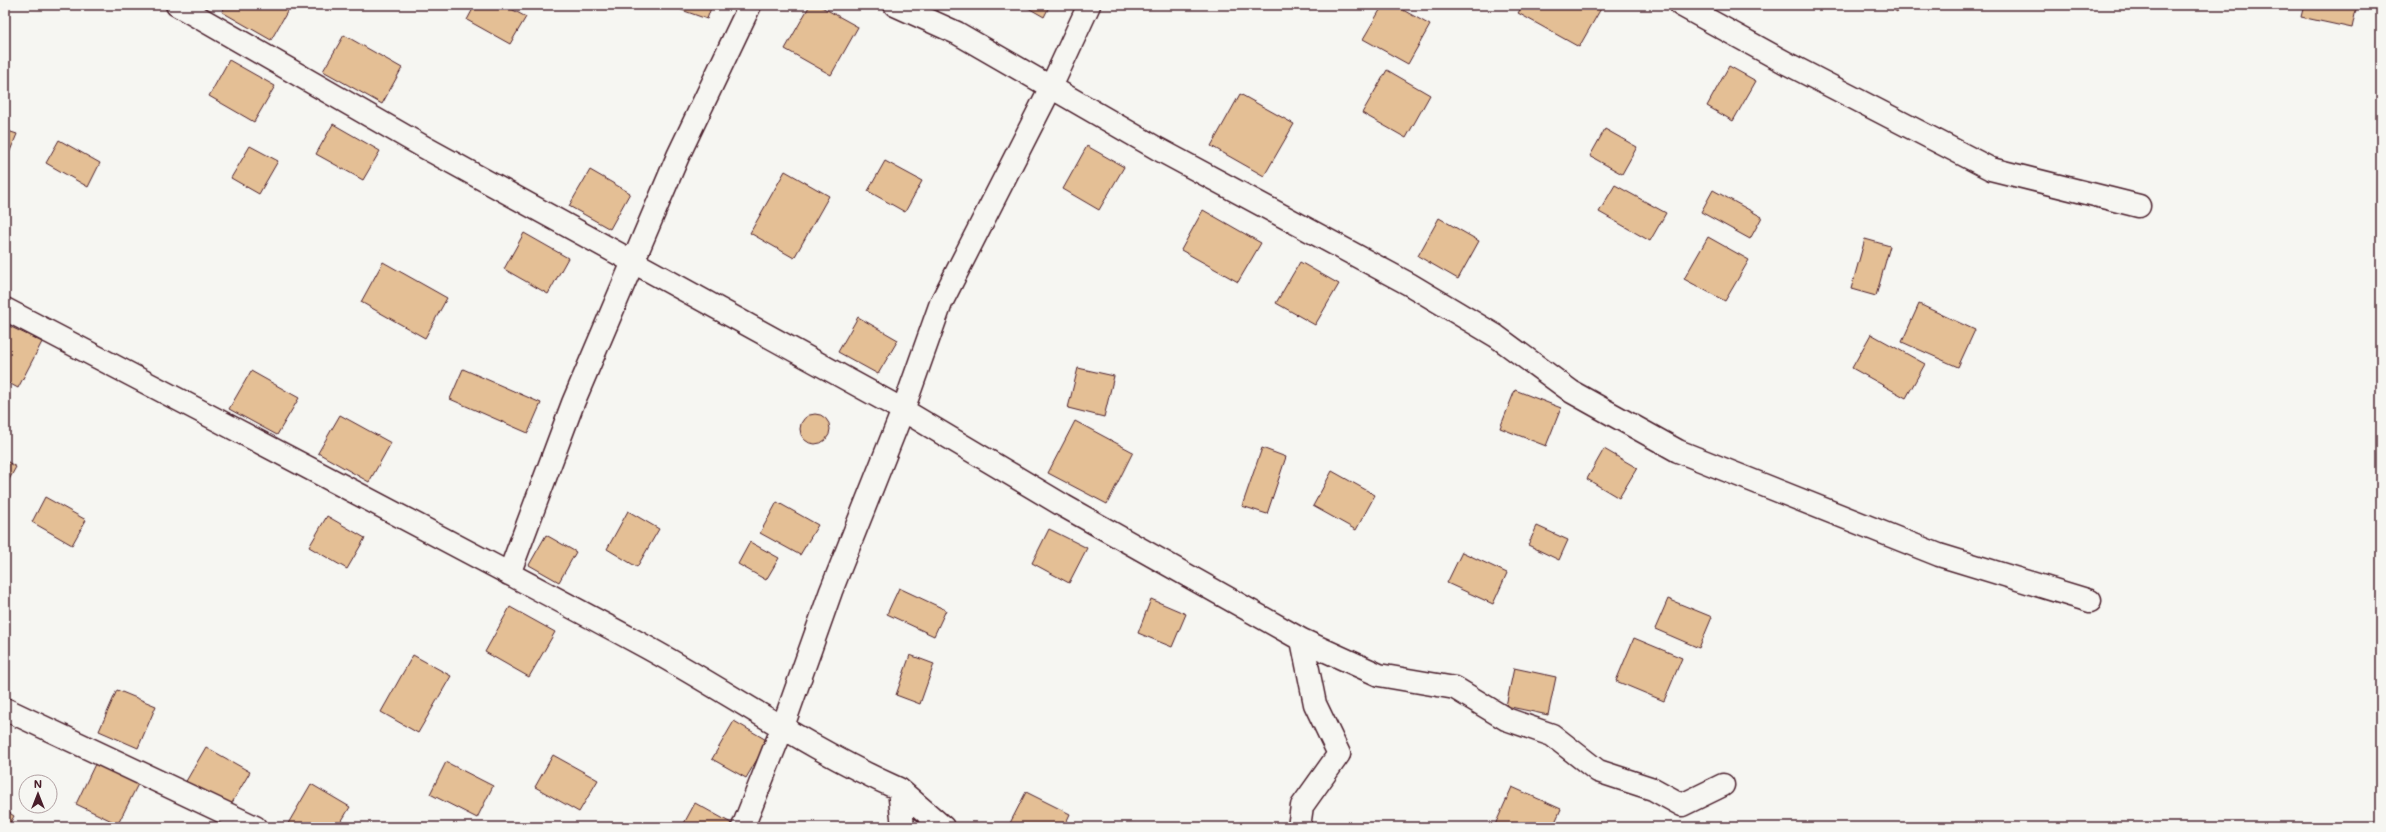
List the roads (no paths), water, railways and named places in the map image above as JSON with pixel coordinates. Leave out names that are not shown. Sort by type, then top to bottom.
[{"type":"street","points":[[177,5],[424,147],[903,410],[1064,506],[1302,640],[1379,675],[1455,688],[1506,719],[1552,734],[1598,771],[1653,789],[1682,805],[1723,785]]},
{"type":"street","points":[[509,574],[573,403],[633,261],[678,156],[750,5]]},
{"type":"street","points":[[895,5],[957,34],[1158,149],[1409,284],[1496,336],[1572,392],[1678,451],[1939,555],[2090,601]]},
{"type":"street","points":[[743,827],[782,729],[831,591],[903,410],[941,303],[1051,87],[1089,5]]},
{"type":"street","points":[[1681,5],[1788,64],[1991,169],[2139,206]]},
{"type":"street","points":[[5,309],[358,493],[640,643],[782,729],[857,771],[899,789],[943,827]]},
{"type":"street","points":[[1299,827],[1302,806],[1339,754],[1315,704],[1302,640]]},
{"type":"street","points":[[5,709],[255,827]]},
{"type":"street","points":[[899,789],[903,827]]}]
